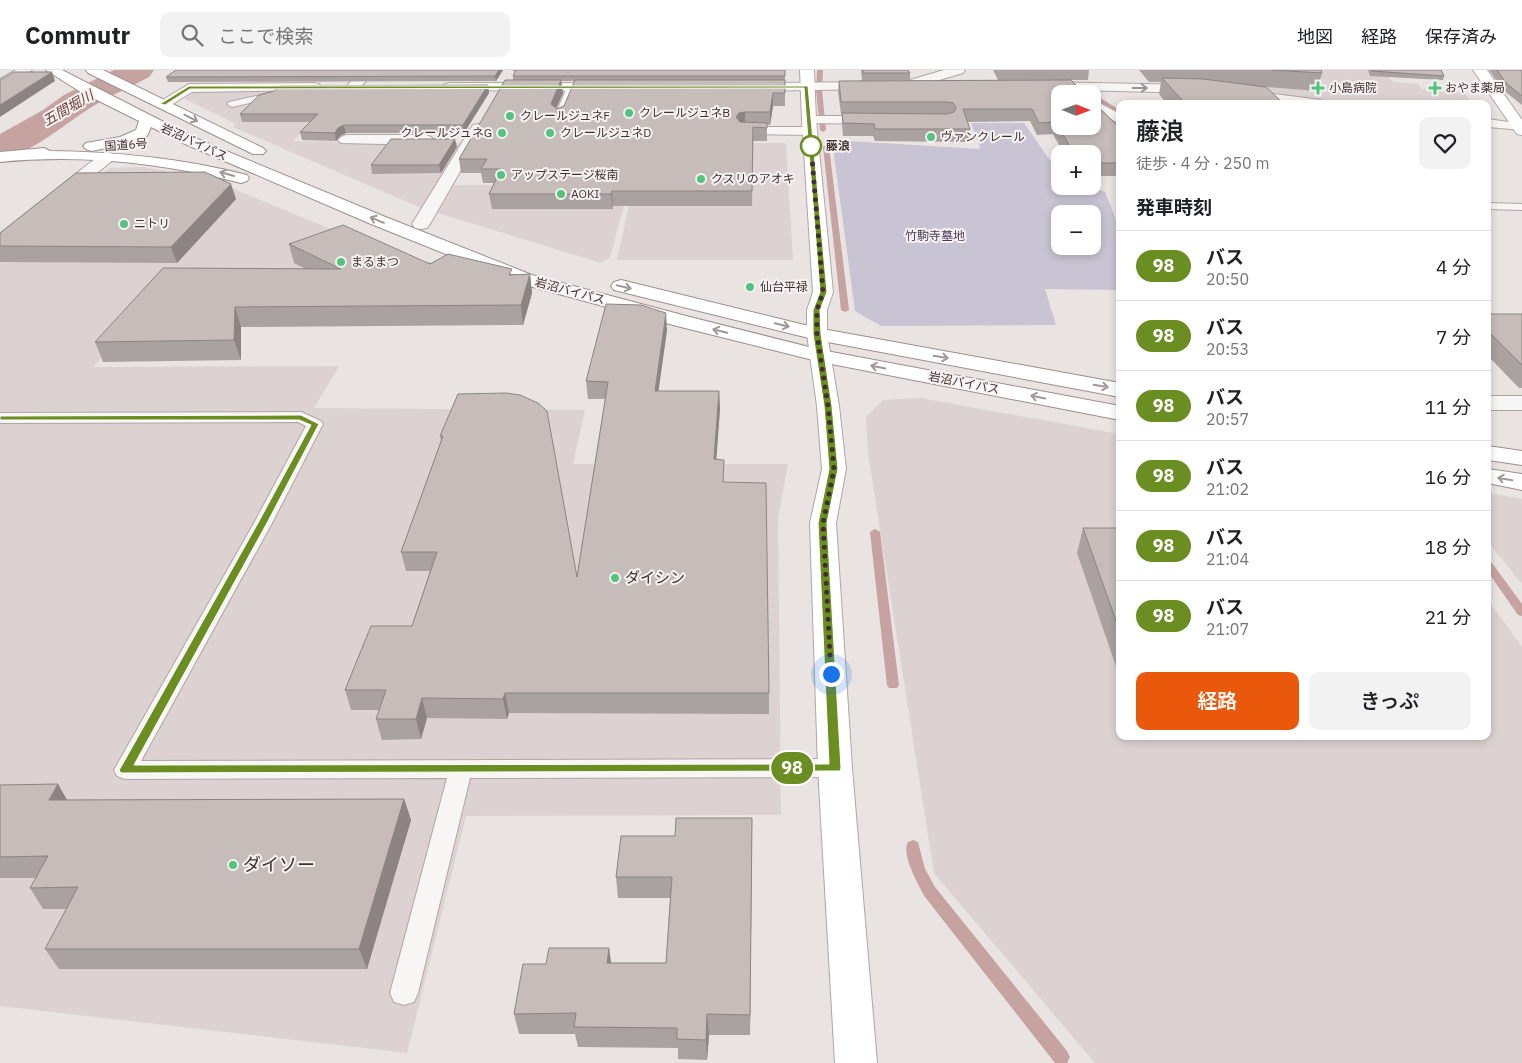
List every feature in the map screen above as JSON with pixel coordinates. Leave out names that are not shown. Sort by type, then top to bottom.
[{"type":"main road","name":"岩沼バイパス","points":[[53,70],[84,88],[190,141],[504,272],[684,322],[819,345],[1116,389]]},
{"type":"main road","name":"岩沼バイパス","points":[[93,70],[308,176],[421,224],[520,257]]},
{"type":"main road","points":[[1480,70],[1520,129]]},
{"type":"main road","points":[[809,81],[816,123],[823,292],[817,310],[819,345],[828,406],[834,469],[823,523],[835,768],[856,1063]]},
{"type":"main road","points":[[82,148],[123,141],[142,133],[147,120]]},
{"type":"main road","name":"国道6号","points":[[0,157],[82,148],[190,141],[230,143],[251,148]]},
{"type":"main road","points":[[27,155],[107,157],[179,163],[242,178],[367,231],[504,272]]},
{"type":"main road","name":"岩沼バイパス","points":[[600,280],[819,345],[1116,412]]},
{"type":"main road","points":[[1491,453],[1522,458]]},
{"type":"main road","points":[[1491,477],[1522,482]]},
{"type":"street","points":[[0,85],[25,70]]},
{"type":"street","points":[[368,70],[348,87],[372,87]]},
{"type":"street","points":[[905,86],[958,70]]},
{"type":"street","points":[[1080,70],[1091,85]]},
{"type":"street","points":[[163,104],[204,76]]},
{"type":"street","points":[[737,87],[809,81],[827,87],[954,86]]},
{"type":"street","points":[[432,87],[504,82],[572,87],[613,84]]},
{"type":"street","points":[[492,103],[504,82]]},
{"type":"street","points":[[189,88],[277,83],[325,87]]},
{"type":"street","points":[[1029,86],[1051,86]]},
{"type":"street","points":[[1101,87],[1208,90]]},
{"type":"street","points":[[1226,92],[1277,100]]},
{"type":"street","points":[[1101,108],[1116,117]]},
{"type":"street","points":[[421,224],[484,118]]},
{"type":"street","points":[[745,131],[816,123],[897,120]]},
{"type":"street","points":[[1491,124],[1520,129]]},
{"type":"street","points":[[346,140],[470,140]]},
{"type":"street","points":[[0,243],[107,157]]},
{"type":"street","points":[[1491,403],[1522,403]]},
{"type":"lane","points":[[232,104],[273,95],[277,83]]},
{"type":"lane","points":[[559,118],[572,87]]},
{"type":"lane","points":[[1491,206],[1522,206]]},
{"type":"lane","points":[[0,418],[301,417],[315,424],[263,523],[125,770],[835,768]]},
{"type":"lane","points":[[404,993],[461,769]]},
{"type":"shaded area","name":"小島病院","points":[[1200,70],[1382,70],[1393,82],[1418,84],[1422,89],[1465,93],[1470,100],[1313,100],[1204,86]]},
{"type":"shaded area","points":[[196,90],[339,90],[293,141],[464,143],[426,210],[233,127],[236,123],[185,99]]},
{"type":"shaded area","points":[[643,143],[786,143],[793,260],[617,260]]},
{"type":"shaded area","points":[[143,167],[209,179],[404,259],[166,286],[93,367],[339,366],[314,408],[585,410],[573,464],[788,464],[778,517],[781,815],[466,816],[407,1053],[0,1006],[0,257],[109,168]]},
{"type":"shaded area","points":[[454,185],[629,186],[610,258],[601,263],[438,213]]},
{"type":"shaded area","points":[[920,398],[1116,433],[1116,740],[1491,740],[1491,604],[1522,647],[1522,1063],[1095,1063],[934,873],[868,453],[866,417],[883,400]]},
{"type":"shaded area","points":[[1491,494],[1522,499],[1522,584],[1491,546]]},
{"type":"green space","name":"竹駒寺墓地","points":[[971,123],[1024,123],[1051,162],[1051,195],[1101,195],[1101,190],[1105,192],[1116,220],[1116,290],[1045,289],[1056,325],[881,326],[855,311],[832,140],[979,149],[980,147]]},
{"type":"building","points":[[176,70],[499,70],[495,76],[166,77]]},
{"type":"building","points":[[516,70],[785,70],[785,76],[513,76]]},
{"type":"building","points":[[863,70],[908,70],[910,73],[863,73]]},
{"type":"building","points":[[1271,70],[1321,70],[1322,73]]},
{"type":"building","points":[[1441,70],[1444,76],[1372,71]]},
{"type":"building","points":[[1497,70],[1522,70],[1522,96],[1506,83]]},
{"type":"building","points":[[14,72],[52,72],[0,105],[0,80]]},
{"type":"building","points":[[1162,78],[1203,79],[1266,87],[1280,100],[1182,100]]},
{"type":"building","points":[[505,80],[561,80],[551,104],[557,109],[564,106],[575,80],[785,80],[785,93],[773,93],[770,112],[745,112],[739,113],[736,117],[740,122],[767,123],[767,128],[753,127],[752,191],[612,191],[611,194],[489,194],[501,169],[481,169],[487,159],[459,159]]},
{"type":"building","points":[[1071,80],[1076,85],[1051,85],[1051,122],[1039,123],[1032,109],[963,109],[970,129],[875,129],[874,124],[843,123],[842,113],[947,114],[954,112],[956,107],[953,103],[841,102],[839,81]]},
{"type":"building","points":[[488,85],[463,125],[344,125],[338,128],[335,133],[300,132],[318,114],[240,114],[259,95],[274,91],[279,86]]},
{"type":"building","points":[[1101,110],[1116,124],[1116,163],[1101,163],[1101,145],[1069,145],[1063,135],[1101,135]]},
{"type":"building","points":[[391,139],[455,139],[439,165],[371,165]]},
{"type":"building","points":[[205,172],[231,184],[171,247],[0,246],[0,233],[76,173]]},
{"type":"building","points":[[343,225],[430,264],[448,254],[512,269],[509,275],[530,274],[521,305],[235,307],[234,340],[95,342],[163,268],[341,269],[289,244]]},
{"type":"building","points":[[606,304],[641,305],[666,313],[655,391],[719,391],[714,459],[724,460],[723,482],[766,483],[769,693],[505,693],[503,699],[422,698],[416,719],[376,719],[386,690],[345,690],[371,626],[412,626],[437,552],[401,552],[443,436],[440,436],[458,394],[506,393],[520,395],[538,403],[547,411],[577,577],[608,382],[586,381]]},
{"type":"building","points":[[1491,314],[1522,314],[1522,365],[1491,334]]},
{"type":"building","points":[[1083,528],[1116,528],[1116,621]]},
{"type":"building","name":"ダイソー","points":[[58,784],[49,800],[404,799],[359,949],[45,949],[78,887],[30,888],[48,856],[0,857],[0,785]]},
{"type":"building","points":[[676,818],[752,818],[750,1015],[707,1014],[706,1040],[677,1039],[677,1028],[574,1027],[576,1013],[514,1014],[523,964],[546,964],[549,948],[609,948],[607,963],[666,963],[672,877],[616,877],[621,836],[675,836]]},
{"type":"waterway","name":"五間堀川","points":[[0,149],[55,117],[76,102],[138,70]]},
{"type":"waterway","points":[[820,70],[819,90],[823,130]]},
{"type":"waterway","points":[[1101,101],[1116,110]]},
{"type":"waterway","points":[[826,147],[833,207]]},
{"type":"waterway","points":[[833,210],[845,310]]},
{"type":"waterway","points":[[875,532],[893,685]]},
{"type":"waterway","points":[[1491,569],[1522,612]]},
{"type":"waterway","points":[[913,846],[918,869],[930,892],[1061,1057]]},
{"type":"bus line","name":"98","points":[[0,418],[301,417],[315,424],[263,523],[125,770],[835,768],[823,523],[834,469],[828,406],[817,334],[817,310],[823,292],[807,87],[189,88],[163,104]]},
{"type":"place","name":"小島病院","points":[[1318,88]]},
{"type":"place","name":"おやま薬局","points":[[1435,88]]},
{"type":"place","name":"クレールジュネB","points":[[629,113]]},
{"type":"place","name":"クレールジュネF","points":[[510,116]]},
{"type":"place","name":"クレールジュネG","points":[[502,133]]},
{"type":"place","name":"クレールジュネD","points":[[550,133]]},
{"type":"place","name":"ヴァンクレール","points":[[931,137]]},
{"type":"place","name":"藤浪","points":[[811,146]]},
{"type":"place","name":"アップステージ桜南","points":[[501,175]]},
{"type":"place","name":"クスリのアオキ","points":[[701,179]]},
{"type":"place","name":"AOKI","points":[[561,194]]},
{"type":"place","name":"ニトリ","points":[[124,224]]},
{"type":"place","name":"まるまつ","points":[[341,262]]},
{"type":"place","name":"仙台平禄","points":[[750,287]]},
{"type":"place","name":"ダイシン","points":[[615,578]]},
{"type":"place","name":"ダイソー","points":[[233,865]]},
{"type":"route","points":[[811,146],[823,292],[817,310],[817,334],[828,406],[834,469],[823,523],[831,674]]}]
